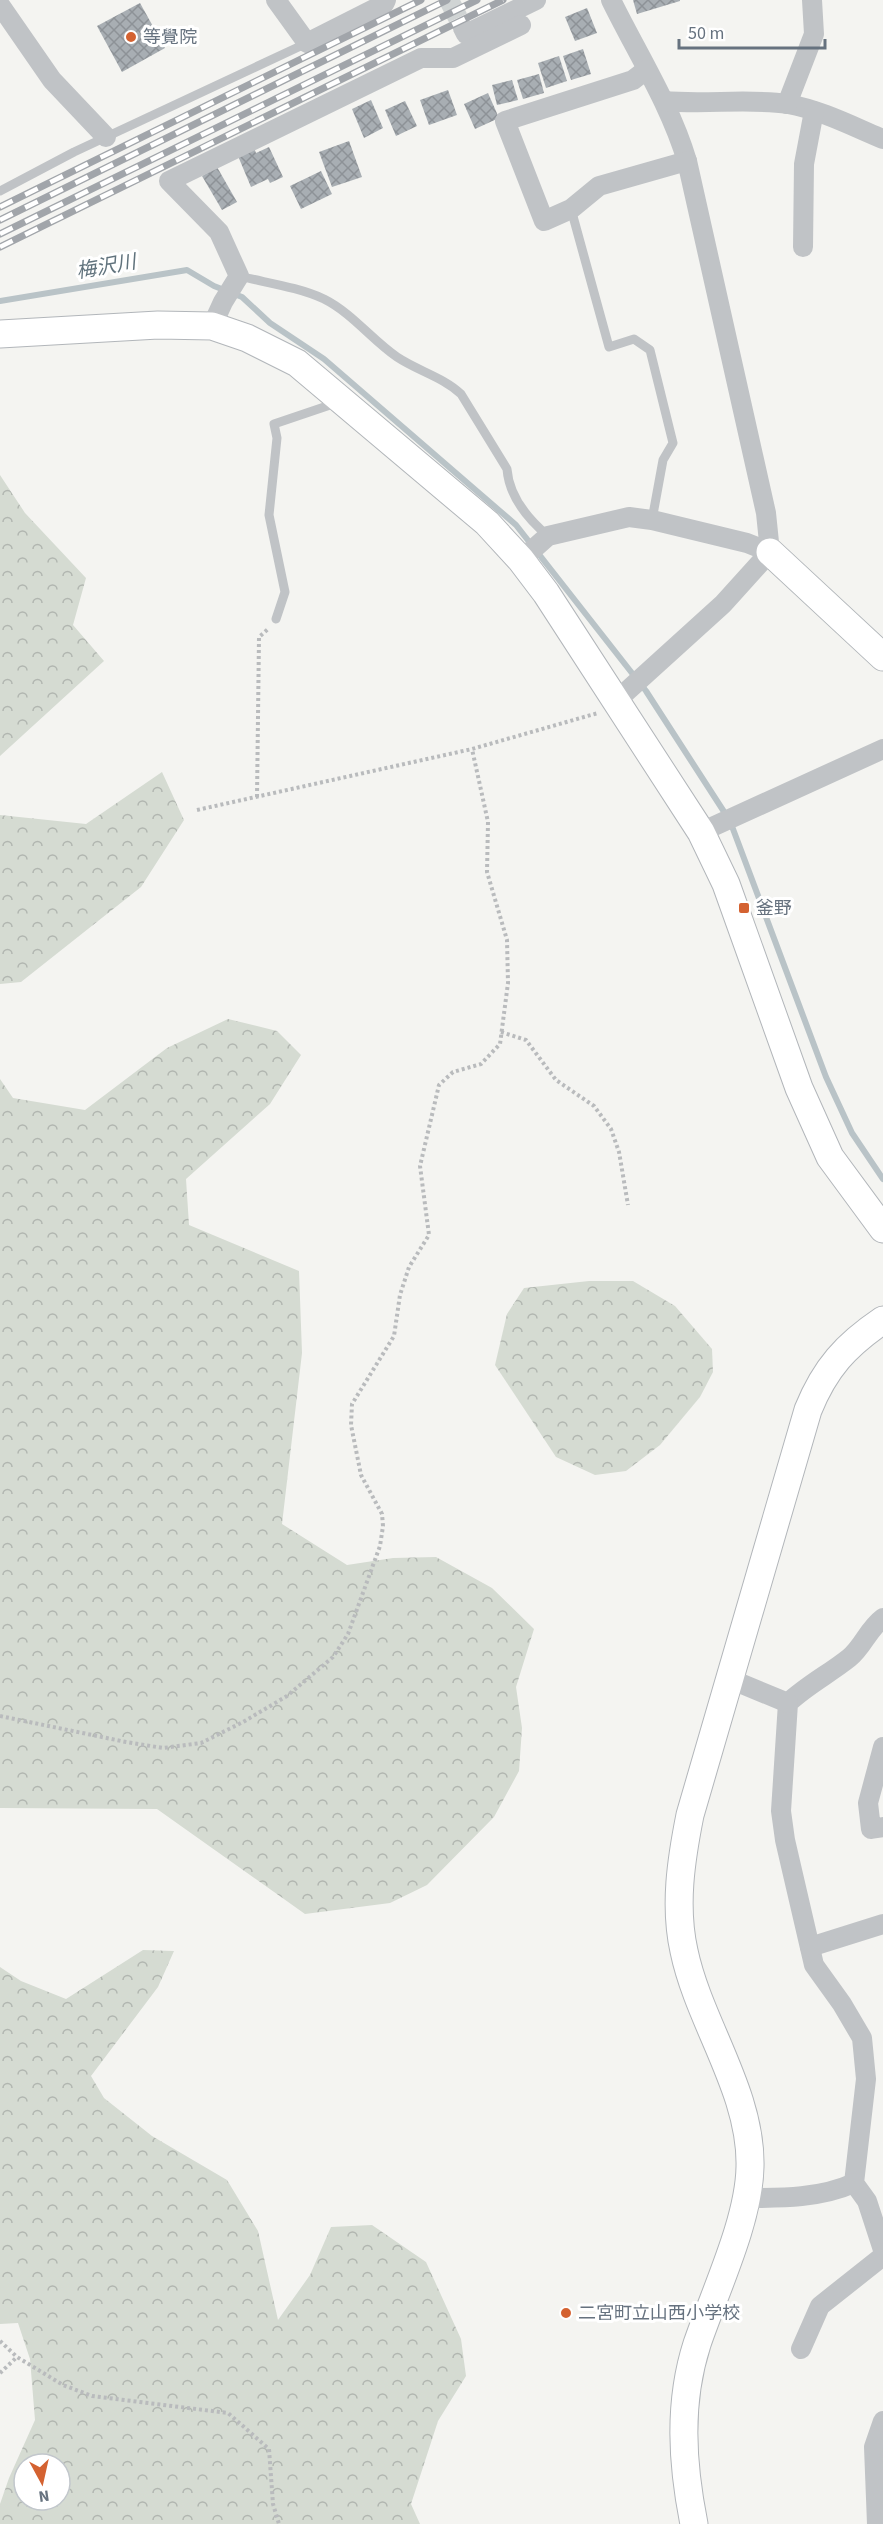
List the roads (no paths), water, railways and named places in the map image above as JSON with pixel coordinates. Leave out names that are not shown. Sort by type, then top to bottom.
[{"type":"street","points":[[4,0],[0,4],[52,80],[106,137]]},
{"type":"street","points":[[276,0],[307,43],[384,4],[386,0]]},
{"type":"street","points":[[463,28],[466,34],[536,0]]},
{"type":"street","points":[[610,0],[664,101],[677,129],[687,161],[766,513],[770,552],[723,604],[620,697]]},
{"type":"street","points":[[787,104],[814,34],[812,0]]},
{"type":"street","points":[[212,327],[237,279],[219,232],[169,181],[420,58],[453,58],[521,25]]},
{"type":"street","points":[[646,70],[633,80],[505,121],[544,221],[571,209],[599,186],[687,161]]},
{"type":"street","points":[[664,101],[690,104],[787,104],[814,111],[883,139]]},
{"type":"street","points":[[803,247],[804,164],[814,111]]},
{"type":"street","points":[[0,334],[158,325],[212,327],[247,338],[297,363],[487,523],[535,548],[629,517],[652,520],[747,543],[770,552],[883,657]]},
{"type":"street","points":[[535,548],[546,593],[620,697],[706,829],[799,1088],[830,1157],[883,1229]]},
{"type":"street","points":[[706,829],[883,749]]},
{"type":"street","points":[[694,2524],[684,2463],[683,2432],[687,2391],[697,2347],[747,2198],[750,2166],[746,2126],[741,2106],[694,1985],[684,1950],[680,1920],[682,1858],[690,1815],[804,1421],[815,1393],[835,1360],[856,1338],[883,1320]]},
{"type":"street","points":[[883,1618],[872,1626],[851,1656],[804,1688],[788,1703],[781,1811],[785,1840],[814,1965],[842,2004],[861,2038],[866,2079],[854,2183],[867,2201],[883,2250]]},
{"type":"street","points":[[730,1678],[788,1703]]},
{"type":"street","points":[[883,1748],[868,1803],[872,1829],[883,1827]]},
{"type":"street","points":[[810,1947],[883,1924]]},
{"type":"street","points":[[747,2198],[780,2198],[835,2192],[854,2183]]},
{"type":"street","points":[[801,2349],[820,2306],[883,2256]]},
{"type":"street","points":[[877,2524],[874,2447],[883,2421]]},
{"type":"lane","points":[[0,191],[106,137],[307,43]]},
{"type":"lane","points":[[571,209],[609,347],[634,339],[650,350],[673,443],[663,460],[652,520]]},
{"type":"lane","points":[[237,279],[294,289],[325,299],[396,357],[451,384],[461,394],[507,469],[508,482],[527,518],[535,548]]},
{"type":"lane","points":[[276,619],[285,592],[269,515],[277,438],[274,424],[343,401]]},
{"type":"waterway","name":"梅沢川","points":[[0,301],[187,270],[214,286],[242,297],[270,323],[324,359],[516,525],[646,691],[730,821],[826,1077],[852,1133],[883,1179]]},
{"type":"tunnel","points":[[449,0],[463,28]]},
{"type":"railway","points":[[0,207],[421,0]]},
{"type":"railway","points":[[0,220],[447,0]]},
{"type":"railway","points":[[0,234],[477,0]]},
{"type":"railway","points":[[0,247],[503,0]]},
{"type":"place","name":"等覺院","points":[[131,37]]},
{"type":"place","name":"釜野","points":[[744,908]]},
{"type":"place","name":"二宮町立山西小学校","points":[[566,2313]]}]
